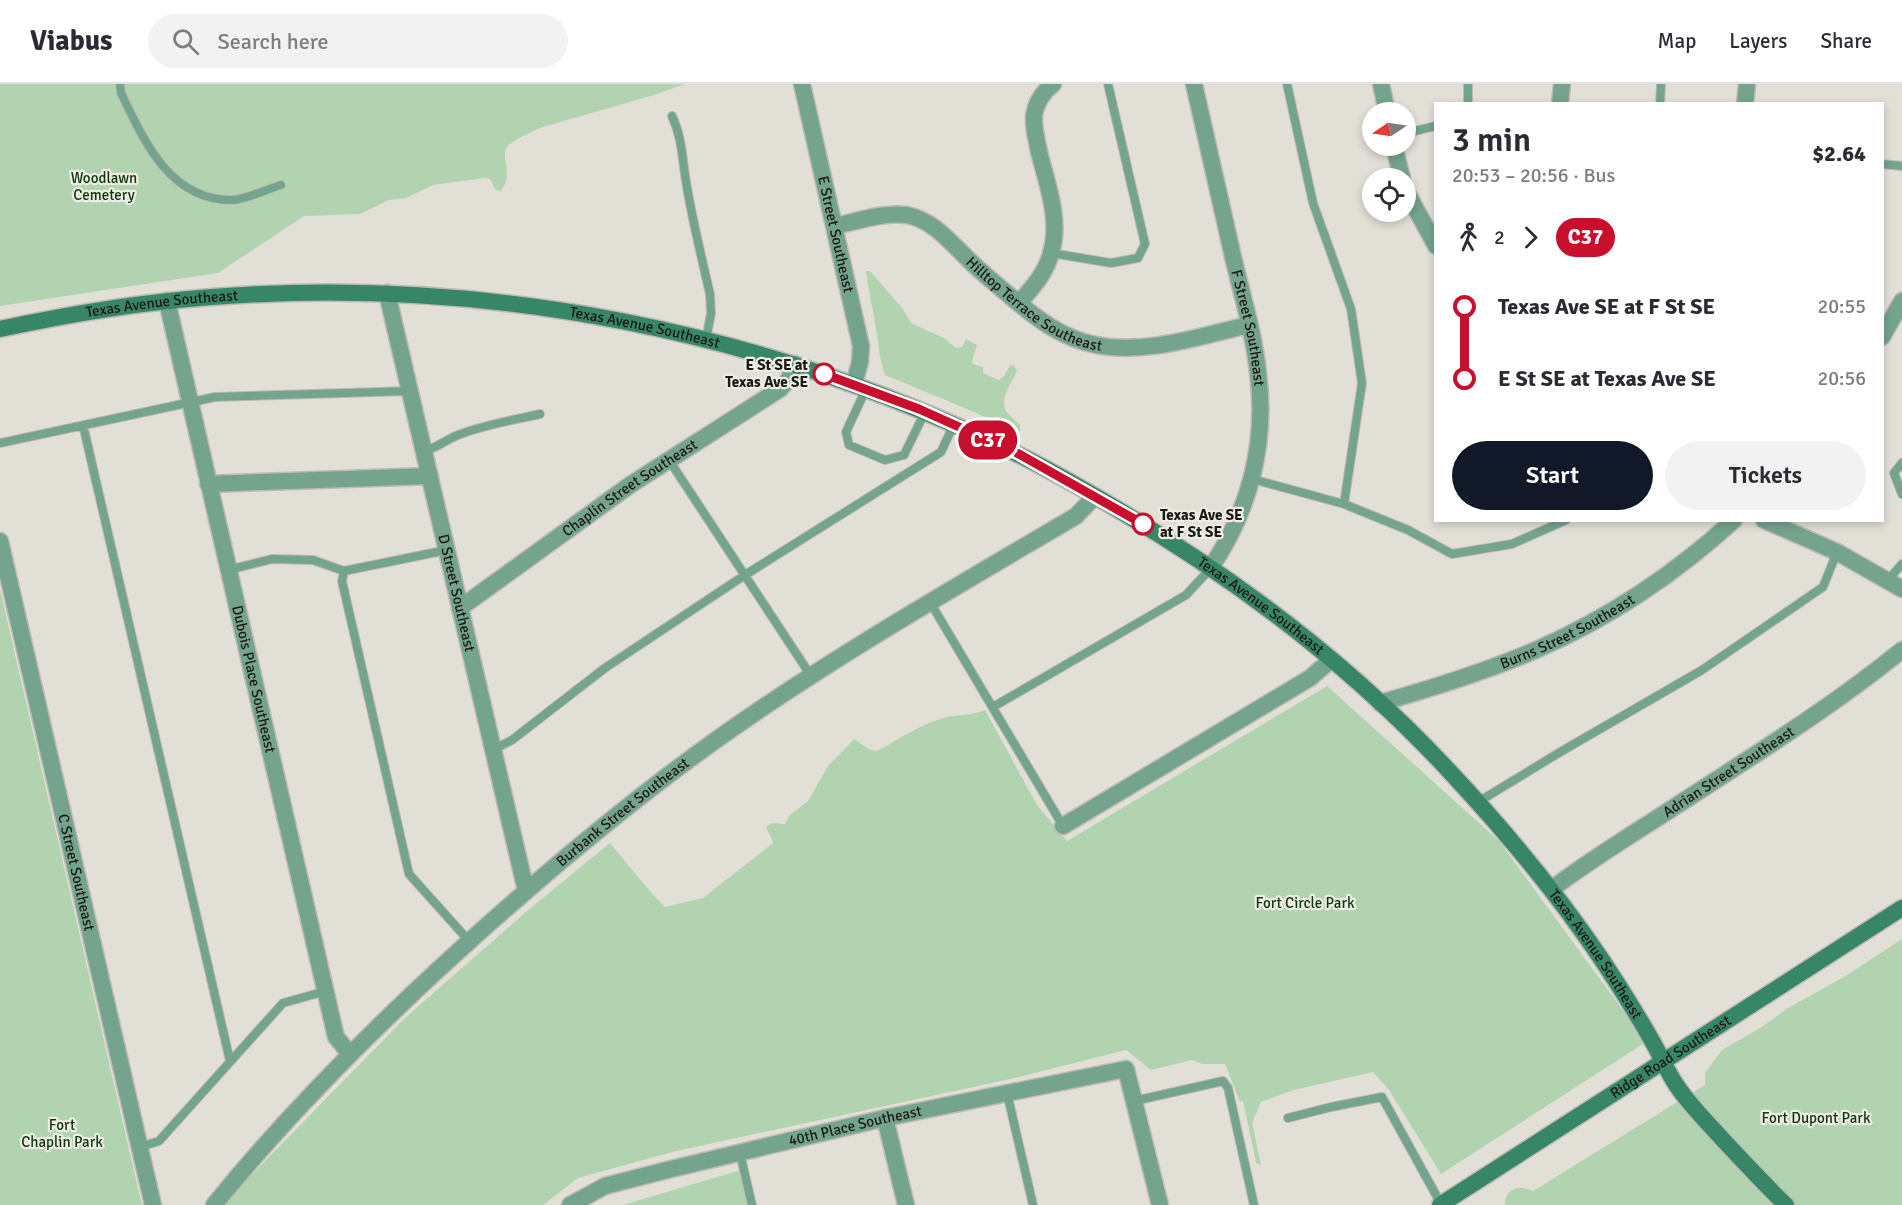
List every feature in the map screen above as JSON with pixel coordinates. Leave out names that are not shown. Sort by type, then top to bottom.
[{"type":"main road","name":"Texas Avenue Southeast","points":[[0,329],[102,310],[167,301],[266,294],[387,293],[551,308],[632,322],[795,364],[860,386],[925,412],[1017,453],[1095,496],[1211,567],[1331,660],[1422,743],[1478,802],[1552,889],[1604,962],[1677,1086],[1696,1110],[1785,1205]]},
{"type":"main road","name":"Ridge Road Southeast","points":[[1441,1205],[1902,908]]},
{"type":"street","name":"E Street Southeast","points":[[802,84],[861,346],[860,386]]},
{"type":"street","points":[[1019,303],[1035,284],[1051,253],[1054,236],[1053,215],[1034,123],[1038,103],[1053,84]]},
{"type":"street","name":"F Street Southeast","points":[[1194,84],[1249,325],[1258,372],[1260,398],[1259,441],[1252,479],[1236,525],[1211,567]]},
{"type":"street","points":[[1381,84],[1385,102]]},
{"type":"street","points":[[1560,102],[1562,84]]},
{"type":"street","points":[[1745,102],[1747,84]]},
{"type":"street","points":[[1416,209],[1434,242]]},
{"type":"street","name":"Hilltop Terrace Southeast","points":[[835,226],[897,214],[922,220],[936,229],[978,269],[1052,330],[1076,340],[1102,346],[1126,348],[1161,344],[1249,325]]},
{"type":"street","name":"D Street Southeast","points":[[387,293],[526,891]]},
{"type":"street","name":"Dubois Place Southeast","points":[[167,301],[336,1037],[350,1054]]},
{"type":"street","points":[[1884,333],[1902,301]]},
{"type":"street","name":"Chaplin Street Southeast","points":[[460,608],[630,485],[780,389],[789,379],[795,364]]},
{"type":"street","points":[[208,484],[430,476]]},
{"type":"street","name":"Burbank Street Southeast","points":[[214,1205],[286,1122],[350,1054],[469,941],[593,834],[716,740],[811,676],[930,602],[1076,516],[1095,496]]},
{"type":"street","name":"Burns Street Southeast","points":[[1380,703],[1474,674],[1534,651],[1572,633],[1654,585],[1696,554],[1732,522]]},
{"type":"street","points":[[1769,522],[1837,552],[1895,584]]},
{"type":"street","name":"C Street Southeast","points":[[0,541],[153,1205]]},
{"type":"street","name":"Adrian Street Southeast","points":[[1552,889],[1855,687],[1902,650]]},
{"type":"street","points":[[1063,826],[1310,678],[1331,660]]},
{"type":"street","name":"40th Place Southeast","points":[[589,1201],[605,1186],[885,1118],[1126,1069],[1134,1101]]},
{"type":"street","points":[[1134,1101],[1160,1205]]},
{"type":"street","points":[[885,1118],[906,1205]]},
{"type":"street","points":[[570,1205],[589,1201]]},
{"type":"lane","points":[[120,84],[121,93],[146,143],[173,178],[202,196],[234,200],[281,184]]},
{"type":"lane","points":[[1051,253],[1111,263],[1138,258],[1145,244],[1108,84]]},
{"type":"lane","points":[[1287,84],[1313,203],[1351,309],[1362,383],[1344,504]]},
{"type":"lane","points":[[1467,102],[1468,84]]},
{"type":"lane","points":[[1660,102],[1661,84]]},
{"type":"lane","points":[[672,116],[683,151],[685,174],[710,294],[711,313],[706,340]]},
{"type":"lane","points":[[1416,131],[1434,126]]},
{"type":"lane","points":[[1884,164],[1902,166]]},
{"type":"lane","points":[[860,386],[846,432],[849,445],[885,460],[904,455],[925,412]]},
{"type":"lane","points":[[0,442],[215,397],[410,391]]},
{"type":"lane","points":[[424,451],[437,448],[455,436],[540,414]]},
{"type":"lane","points":[[83,424],[230,1061]]},
{"type":"lane","points":[[493,750],[512,740],[605,668],[745,575],[941,453],[954,424]]},
{"type":"lane","points":[[669,460],[811,676]]},
{"type":"lane","points":[[1902,464],[1894,473],[1902,494]]},
{"type":"lane","points":[[1252,479],[1344,504],[1408,530],[1452,554],[1512,544],[1562,522]]},
{"type":"lane","points":[[228,570],[272,559],[313,560],[344,571],[447,550]]},
{"type":"lane","points":[[1478,802],[1702,670],[1823,587],[1837,552]]},
{"type":"lane","points":[[1895,584],[1902,564]]},
{"type":"lane","points":[[993,707],[1186,595],[1211,567]]},
{"type":"lane","points":[[344,571],[342,581],[409,874],[469,941]]},
{"type":"lane","points":[[930,602],[1063,826]]},
{"type":"lane","points":[[140,1147],[159,1140],[283,1003],[326,991]]},
{"type":"lane","points":[[1134,1101],[1223,1080],[1228,1088],[1254,1205]]},
{"type":"lane","points":[[1007,1093],[1033,1205]]},
{"type":"lane","points":[[1288,1118],[1382,1097],[1441,1205]]},
{"type":"lane","points":[[740,1153],[752,1205]]},
{"type":"green space","name":"Woodlawn Cemetery","points":[[0,84],[685,84],[543,127],[517,139],[506,149],[507,178],[501,191],[496,190],[490,179],[485,178],[433,185],[406,198],[389,200],[360,214],[304,216],[218,273],[0,306]]},
{"type":"green space","points":[[866,271],[870,271],[903,309],[911,323],[944,338],[956,348],[962,347],[966,339],[977,345],[972,361],[973,364],[983,367],[983,373],[999,380],[1010,365],[1014,365],[1017,371],[1007,391],[1004,406],[1020,425],[1020,431],[1014,431],[885,375],[880,358]]},
{"type":"green space","name":"Fort Chaplin Park","points":[[0,589],[131,1158],[142,1205],[0,1205]]},
{"type":"green space","name":"Fort Circle Park","points":[[1327,686],[1499,841],[1646,1042],[1441,1174],[1389,1090],[1373,1072],[1294,1090],[1261,1102],[1252,1123],[1261,1165],[1256,1163],[1243,1101],[1240,1102],[1225,1064],[1202,1064],[1192,1060],[1151,1070],[1126,1050],[1015,1078],[676,1151],[578,1178],[543,1205],[222,1205],[406,1017],[527,911],[610,843],[665,907],[703,898],[772,844],[766,827],[772,823],[785,824],[789,816],[808,801],[828,766],[854,739],[870,750],[877,751],[932,722],[985,710],[1037,805],[1067,841]]},
{"type":"green space","name":"Fort Dupont Park","points":[[1902,939],[1902,1205],[1505,1205],[1510,1191],[1523,1188],[1533,1191],[1705,1085],[1705,1073],[1722,1050],[1762,1027],[1788,1008],[1844,977]]},
{"type":"green space","points":[[744,1169],[750,1205],[623,1205]]},
{"type":"bus line","name":"C37","points":[[824,374],[919,409],[1017,453],[1143,524]]},
{"type":"place","name":"E St SE at Texas Ave SE","points":[[824,374]]},
{"type":"place","name":"Texas Ave SE at F St SE","points":[[1143,524]]}]
